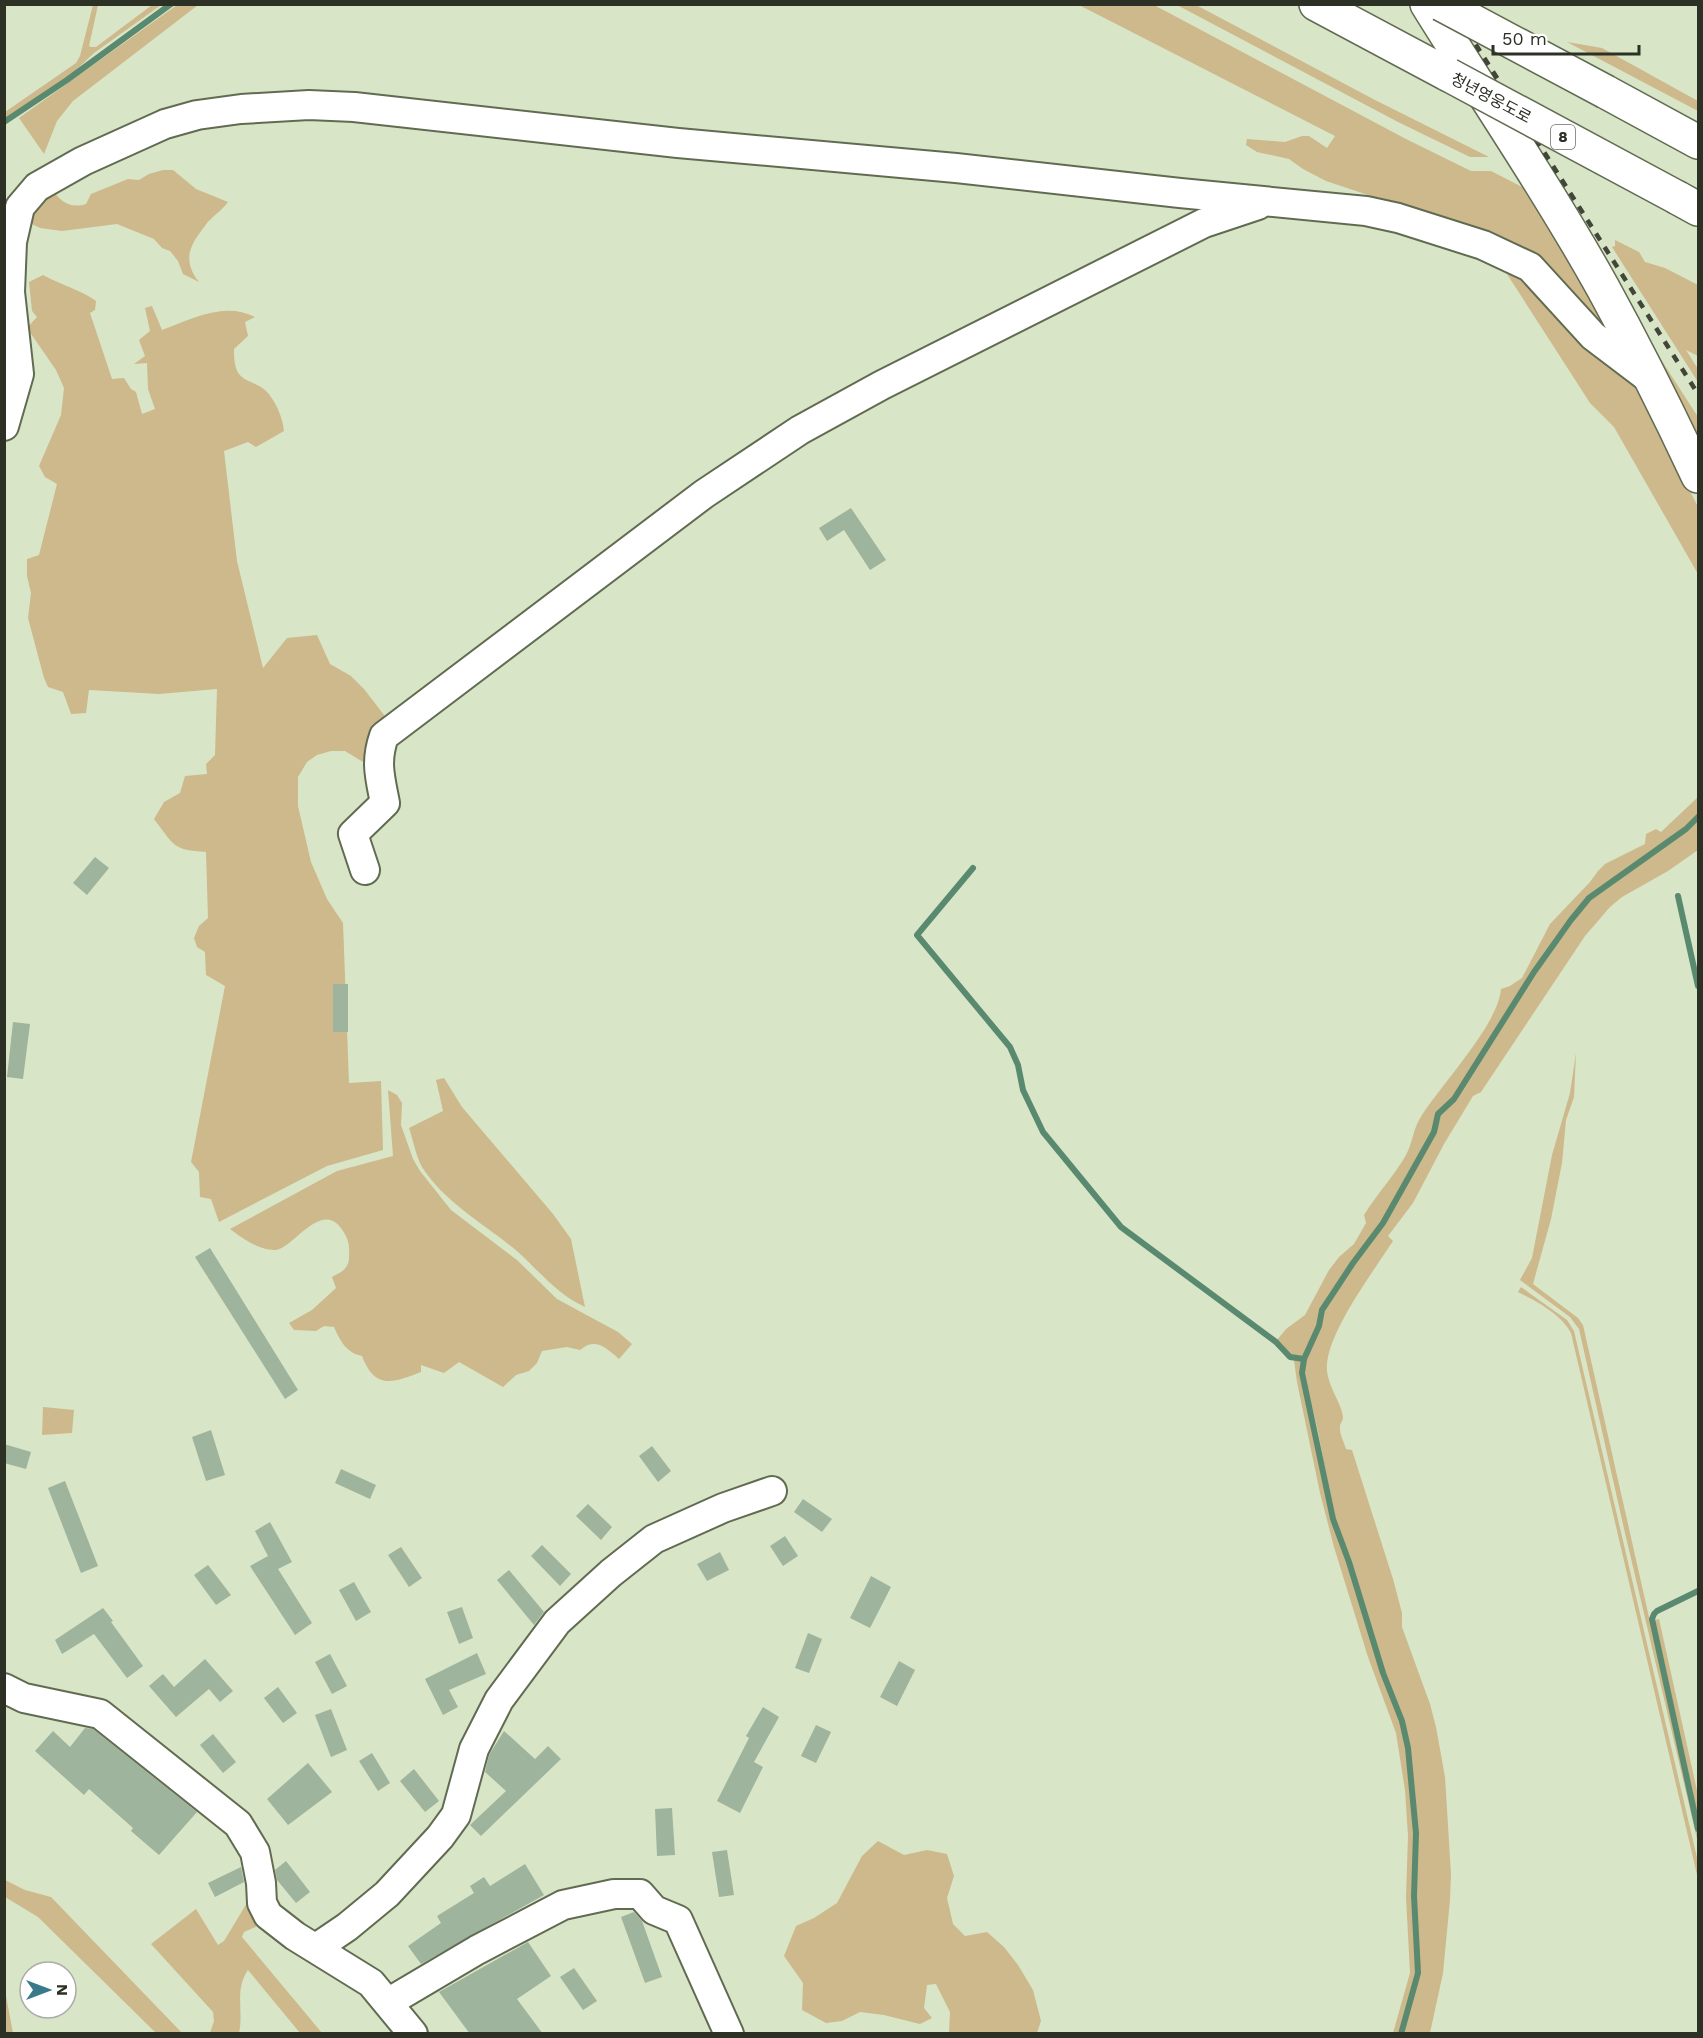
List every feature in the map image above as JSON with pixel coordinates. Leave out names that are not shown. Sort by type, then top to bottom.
[{"type":"main road","name":"청년영웅도로","points":[[1316,4],[1688,203]]},
{"type":"main road","points":[[1427,4],[1602,287],[1653,381],[1698,476]]},
{"type":"main road","points":[[1442,4],[1698,142]]},
{"type":"street","points":[[4,426],[19,374],[10,292],[12,242],[20,207],[38,187],[83,161],[165,124],[197,115],[241,109],[309,105],[354,107],[678,143],[956,168],[1366,211],[1398,218],[1483,245],[1530,267],[1593,336],[1653,381]]},
{"type":"street","points":[[365,870],[353,834],[385,803],[378,767],[378,752],[384,736],[704,494],[800,430],[882,385],[1204,223],[1268,201]]},
{"type":"street","points":[[316,1948],[387,1894],[440,1837],[456,1815],[474,1749],[500,1700],[556,1622],[611,1573],[654,1539],[723,1508],[772,1491]]},
{"type":"street","points":[[4,1688],[24,1698],[100,1714],[238,1824],[255,1852],[262,1903],[268,1915],[371,1983],[389,2002],[413,2034]]},
{"type":"street","points":[[389,2002],[477,1950],[563,1905],[614,1894],[640,1894],[654,1910],[678,1920],[729,2034]]},
{"type":"shaded area","points":[[93,5],[98,5],[89,46],[91,47],[96,47],[152,5],[161,5],[94,53],[73,73],[5,120],[5,112],[76,63],[80,56]]},
{"type":"shaded area","points":[[177,5],[198,5],[73,101],[57,121],[44,154],[19,118]]},
{"type":"shaded area","points":[[1079,5],[1154,5],[1406,139],[1471,171],[1491,171],[1532,192],[1615,341],[1561,290],[1370,205],[1371,196],[1326,181],[1289,159],[1257,152],[1246,145],[1247,139],[1285,142],[1309,136],[1327,148],[1335,136]]},
{"type":"shaded area","points":[[1177,5],[1196,5],[1375,100],[1489,157],[1470,157],[1398,122]]},
{"type":"shaded area","points":[[1567,42],[1602,48],[1698,101],[1698,111]]},
{"type":"shaded area","points":[[163,170],[173,170],[196,189],[228,202],[206,224],[192,247],[190,264],[199,282],[183,274],[178,261],[170,251],[162,248],[154,239],[117,224],[62,231],[40,228],[24,220],[50,187],[65,203],[80,205],[86,204],[91,194],[128,179],[139,180]]},
{"type":"shaded area","points":[[1615,240],[1639,252],[1645,262],[1665,268],[1698,285],[1698,356],[1686,350],[1698,369],[1698,382],[1612,247],[1615,246]]},
{"type":"shaded area","points":[[1496,257],[1523,270],[1636,383],[1698,507],[1698,574],[1614,427],[1590,403]]},
{"type":"shaded area","points":[[43,275],[96,301],[95,310],[90,313],[112,379],[124,378],[131,389],[136,392],[142,414],[155,409],[148,389],[147,363],[134,364],[145,356],[139,340],[150,331],[145,308],[152,306],[162,330],[208,313],[220,311],[244,313],[255,317],[245,322],[248,336],[234,349],[235,366],[244,379],[261,387],[272,398],[284,431],[256,447],[248,442],[224,451],[237,561],[263,668],[287,638],[317,635],[330,664],[351,676],[391,724],[373,768],[345,751],[331,751],[317,755],[307,762],[298,777],[298,806],[311,862],[327,899],[343,923],[349,1083],[381,1081],[383,1150],[327,1166],[219,1222],[211,1199],[200,1197],[199,1172],[191,1162],[225,986],[206,975],[205,952],[197,947],[194,938],[199,926],[208,918],[206,852],[180,848],[154,819],[164,802],[180,793],[185,776],[207,774],[206,764],[215,755],[217,689],[159,694],[89,690],[86,713],[71,714],[63,692],[48,687],[44,678],[28,618],[31,593],[27,576],[27,559],[39,555],[57,484],[45,477],[39,466],[61,415],[64,388],[56,370],[27,328],[37,317],[32,311],[29,282]]},
{"type":"shaded area","points":[[1629,310],[1698,417],[1698,449]]},
{"type":"shaded area","points":[[1698,797],[1698,814],[1685,828],[1588,897],[1533,971],[1452,1098],[1436,1113],[1432,1132],[1381,1222],[1320,1309],[1317,1325],[1302,1357],[1291,1355],[1277,1340],[1286,1329],[1305,1315],[1329,1270],[1339,1257],[1354,1244],[1366,1223],[1364,1215],[1406,1155],[1419,1120],[1490,1020],[1501,989],[1522,978],[1550,924],[1605,864],[1645,844],[1646,834],[1656,829],[1661,832]]},
{"type":"shaded area","points":[[1698,819],[1698,850],[1668,871],[1622,897],[1610,907],[1585,936],[1481,1092],[1473,1096],[1444,1144],[1413,1203],[1388,1236],[1393,1241],[1344,1318],[1330,1350],[1327,1371],[1342,1412],[1341,1435],[1346,1449],[1352,1450],[1393,1579],[1402,1613],[1402,1627],[1430,1704],[1445,1777],[1451,1874],[1443,1973],[1430,2033],[1403,2033],[1420,1973],[1416,1896],[1418,1833],[1410,1748],[1404,1720],[1385,1673],[1335,1519],[1304,1373],[1305,1360],[1320,1327],[1324,1311],[1354,1264],[1384,1224],[1436,1133],[1439,1115],[1455,1100],[1536,973],[1590,899],[1687,831]]},
{"type":"shaded area","points":[[1576,1053],[1574,1097],[1566,1120],[1562,1163],[1551,1219],[1533,1284],[1578,1318],[1583,1325],[1698,1834],[1698,1843],[1579,1329],[1570,1317],[1520,1280],[1532,1258],[1552,1155],[1570,1093]]},
{"type":"shaded area","points":[[444,1078],[462,1107],[553,1214],[571,1239],[585,1307],[557,1289],[518,1252],[454,1203],[422,1167],[409,1128],[443,1111],[436,1080]]},
{"type":"shaded area","points":[[388,1090],[397,1095],[402,1103],[401,1125],[413,1159],[451,1210],[517,1260],[557,1299],[618,1332],[632,1344],[619,1359],[601,1346],[591,1344],[580,1350],[567,1347],[542,1351],[537,1363],[529,1371],[516,1375],[503,1387],[459,1362],[444,1373],[421,1365],[421,1372],[402,1379],[386,1381],[373,1374],[362,1356],[345,1346],[334,1327],[324,1326],[316,1331],[294,1330],[289,1323],[312,1310],[336,1288],[332,1277],[344,1270],[349,1261],[349,1244],[345,1234],[332,1221],[324,1220],[307,1228],[283,1247],[270,1250],[252,1243],[230,1229],[337,1171],[393,1156]]},
{"type":"shaded area","points":[[1521,1287],[1567,1320],[1574,1331],[1698,1862],[1698,1879],[1571,1333],[1555,1314],[1518,1292]]},
{"type":"shaded area","points":[[1294,1360],[1302,1361],[1300,1373],[1331,1520],[1347,1562],[1381,1674],[1400,1721],[1407,1748],[1414,1833],[1412,1896],[1417,1973],[1399,2033],[1393,2033],[1410,1973],[1406,1897],[1408,1836],[1405,1790],[1396,1733],[1368,1657],[1320,1493]]},
{"type":"shaded area","points":[[43,1407],[74,1410],[72,1433],[42,1435]]},
{"type":"shaded area","points":[[1659,1619],[1698,1795],[1698,1817],[1655,1620]]},
{"type":"shaded area","points":[[878,1841],[904,1855],[927,1850],[947,1854],[954,1876],[947,1898],[953,1924],[965,1936],[987,1932],[1004,1947],[1018,1965],[1033,1990],[1041,2021],[1037,2033],[949,2033],[950,2012],[936,1984],[927,1985],[924,2008],[932,2018],[920,2024],[860,2012],[842,2021],[826,2023],[802,2010],[803,1983],[784,1956],[796,1926],[814,1918],[837,1903],[862,1856]]},
{"type":"shaded area","points":[[5,1880],[25,1890],[51,1897],[182,2033],[156,2033],[38,1917],[5,1897]]},
{"type":"shaded area","points":[[253,1893],[260,1925],[244,1932],[242,1937],[322,2033],[300,2033],[248,1970],[241,1985],[239,2033],[210,2033],[214,2021],[213,2012],[151,1944],[196,1909],[218,1945],[224,1941]]},
{"type":"shaded area","points":[[4,1985],[13,2033],[5,2033]]},
{"type":"building","points":[[851,508],[886,560],[870,570],[844,530],[827,541],[819,528]]},
{"type":"building","points":[[95,857],[109,868],[87,895],[73,883]]},
{"type":"building","points":[[333,984],[348,984],[348,1032],[333,1032]]},
{"type":"building","points":[[13,1022],[30,1024],[23,1079],[7,1077]]},
{"type":"building","points":[[210,1248],[298,1390],[285,1399],[195,1257]]},
{"type":"building","points":[[211,1430],[225,1475],[206,1481],[192,1437]]},
{"type":"building","points":[[4,1444],[31,1452],[26,1469],[4,1463]]},
{"type":"building","points":[[652,1446],[671,1471],[658,1482],[639,1456]]},
{"type":"building","points":[[341,1469],[376,1485],[370,1499],[335,1483]]},
{"type":"building","points":[[65,1481],[98,1566],[81,1573],[48,1488]]},
{"type":"building","points":[[803,1499],[832,1519],[822,1532],[794,1512]]},
{"type":"building","points":[[588,1504],[612,1527],[601,1540],[576,1516]]},
{"type":"building","points":[[270,1522],[292,1562],[278,1569],[312,1623],[295,1635],[250,1566],[268,1556],[255,1531]]},
{"type":"building","points":[[785,1536],[798,1556],[783,1566],[770,1546]]},
{"type":"building","points":[[542,1545],[571,1574],[560,1586],[531,1556]]},
{"type":"building","points":[[401,1547],[422,1578],[409,1587],[388,1555]]},
{"type":"building","points":[[720,1552],[729,1570],[707,1581],[697,1564]]},
{"type":"building","points":[[208,1565],[231,1595],[216,1605],[194,1575]]},
{"type":"building","points":[[509,1570],[544,1612],[534,1625],[497,1580]]},
{"type":"building","points":[[871,1576],[891,1587],[870,1628],[850,1618]]},
{"type":"building","points":[[354,1582],[371,1612],[356,1621],[339,1590]]},
{"type":"building","points":[[462,1607],[473,1638],[459,1644],[447,1612]]},
{"type":"building","points":[[103,1608],[143,1666],[127,1678],[94,1634],[62,1654],[55,1640]]},
{"type":"building","points":[[808,1633],[822,1639],[809,1673],[795,1668]]},
{"type":"building","points":[[477,1653],[486,1674],[449,1690],[458,1707],[443,1715],[425,1679]]},
{"type":"building","points":[[330,1654],[347,1686],[332,1694],[315,1662]]},
{"type":"building","points":[[205,1659],[233,1691],[220,1702],[209,1689],[176,1717],[149,1686],[163,1674],[174,1687]]},
{"type":"building","points":[[899,1661],[915,1670],[897,1706],[880,1697]]},
{"type":"building","points":[[278,1687],[297,1713],[283,1723],[264,1698]]},
{"type":"building","points":[[763,1707],[779,1717],[754,1762],[763,1767],[740,1813],[717,1801],[749,1738],[746,1736]]},
{"type":"building","points":[[331,1709],[347,1750],[331,1757],[315,1715]]},
{"type":"building","points":[[816,1725],[831,1732],[816,1763],[801,1756]]},
{"type":"building","points":[[85,1728],[93,1729],[197,1812],[159,1855],[131,1831],[133,1828],[89,1789],[84,1795],[35,1751],[53,1731],[70,1747]]},
{"type":"building","points":[[504,1731],[535,1759],[548,1746],[561,1759],[481,1836],[470,1825],[506,1791],[485,1772],[489,1755]]},
{"type":"building","points":[[213,1734],[236,1762],[223,1773],[200,1745]]},
{"type":"building","points":[[372,1753],[390,1783],[378,1791],[359,1761]]},
{"type":"building","points":[[308,1763],[332,1792],[288,1825],[267,1799]]},
{"type":"building","points":[[414,1769],[439,1801],[425,1812],[400,1781]]},
{"type":"building","points":[[672,1808],[675,1855],[657,1856],[655,1809]]},
{"type":"building","points":[[727,1850],[734,1895],[719,1897],[712,1852]]},
{"type":"building","points":[[286,1861],[310,1892],[296,1903],[277,1880],[275,1870]]},
{"type":"building","points":[[525,1864],[544,1895],[421,1964],[408,1946],[441,1923],[437,1916],[474,1893],[470,1886],[484,1877],[490,1886]]},
{"type":"building","points":[[241,1867],[244,1882],[215,1897],[208,1883]]},
{"type":"building","points":[[634,1912],[642,1921],[662,1977],[645,1983],[621,1917]]},
{"type":"building","points":[[528,1942],[551,1976],[517,1999],[543,2034],[470,2034],[439,1992]]},
{"type":"building","points":[[574,1968],[597,2001],[583,2010],[560,1977]]},
{"type":"waterway","points":[[4,122],[67,80],[171,4]]},
{"type":"waterway","points":[[1401,2034],[1418,1973],[1414,1896],[1416,1833],[1408,1748],[1402,1721],[1383,1673],[1349,1562],[1333,1519],[1302,1373],[1304,1359],[1319,1326],[1322,1310],[1383,1223],[1434,1132],[1438,1114],[1454,1099],[1534,972],[1571,920],[1589,898],[1686,829],[1698,817]]},
{"type":"waterway","points":[[973,868],[917,935],[1010,1047],[1018,1065],[1023,1090],[1043,1132],[1121,1227],[1276,1342],[1290,1357],[1304,1359]]},
{"type":"waterway","points":[[1678,896],[1698,986]]},
{"type":"waterway","points":[[1698,1591],[1657,1611],[1652,1619],[1698,1829]]},
{"type":"railway","points":[[1450,4],[1698,394]]}]
